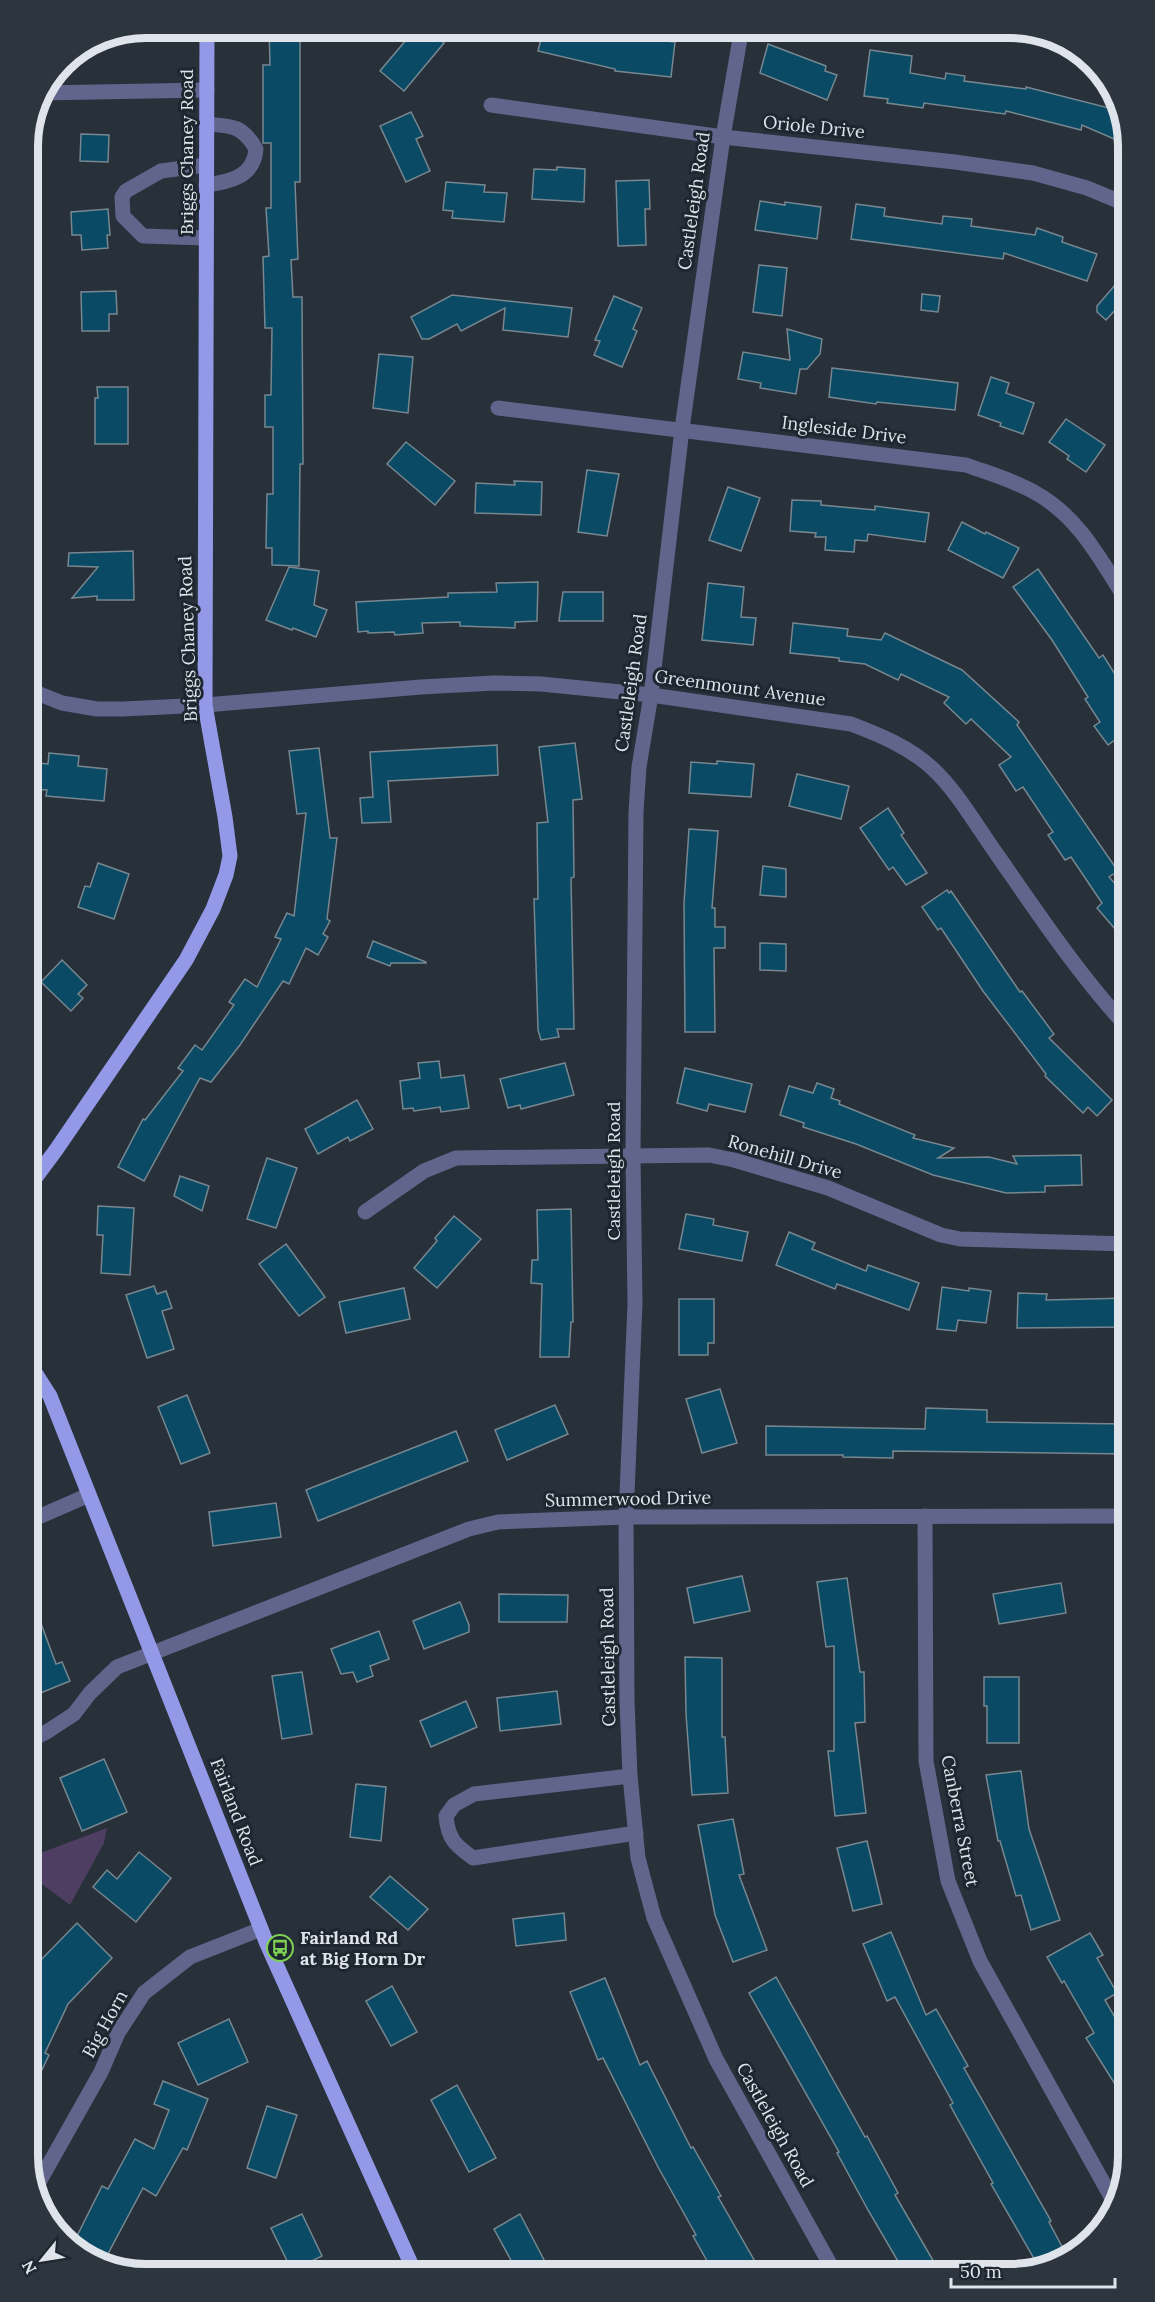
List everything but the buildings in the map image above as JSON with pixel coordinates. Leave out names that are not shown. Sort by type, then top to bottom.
[{"type":"main road","name":"Briggs Chaney Road","points":[[38,1174],[186,960],[213,909],[226,875],[230,855],[205,705],[207,38]]},
{"type":"main road","name":"Fairland Road","points":[[38,1377],[50,1396],[261,1929],[411,2264]]},
{"type":"street","name":"Castleleigh Road","points":[[740,38],[723,137],[682,429],[636,812],[633,1155],[635,1304],[626,1517],[627,1701],[630,1776],[638,1858],[654,1918],[716,2059],[830,2264]]},
{"type":"street","points":[[52,93],[207,90]]},
{"type":"street","name":"Oriole Drive","points":[[491,105],[723,137],[955,162],[1033,173],[1087,188],[1118,201]]},
{"type":"street","points":[[206,124],[232,126],[243,131],[256,149],[255,160],[239,177],[227,183],[206,185]]},
{"type":"street","points":[[206,165],[161,171],[126,191],[122,197],[123,216],[143,236],[206,238]]},
{"type":"street","name":"Ingleside Drive","points":[[498,408],[966,465],[1034,492],[1060,509],[1087,538],[1118,587]]},
{"type":"street","name":"Greenmount Avenue","points":[[38,693],[62,703],[97,709],[205,705],[421,687],[494,683],[541,684],[651,695],[851,724],[882,736],[908,751],[942,778],[1049,929],[1118,1017]]},
{"type":"street","name":"Ronehill Drive","points":[[365,1212],[424,1171],[456,1158],[709,1155],[734,1160],[828,1188],[933,1232],[960,1239],[1118,1244]]},
{"type":"street","points":[[38,1517],[89,1495]]},
{"type":"street","name":"Canberra Street","points":[[925,1516],[926,1761],[948,1881],[980,1962],[1110,2195]]},
{"type":"street","name":"Summerwood Drive","points":[[38,1736],[74,1714],[90,1693],[117,1667],[469,1529],[498,1522],[626,1517],[1118,1516]]},
{"type":"street","points":[[630,1776],[474,1794],[454,1805],[446,1816],[447,1828],[454,1844],[472,1858],[636,1833]]},
{"type":"street","name":"Big Horn","points":[[40,2180],[101,2072],[118,2033],[144,1993],[190,1957],[261,1929]]},
{"type":"shaded area","points":[[107,1828],[104,1843],[70,1905],[38,1881],[38,1854]]},
{"type":"place","name":"Fairland Rd at Big Horn Dr","points":[[280,1948]]}]
